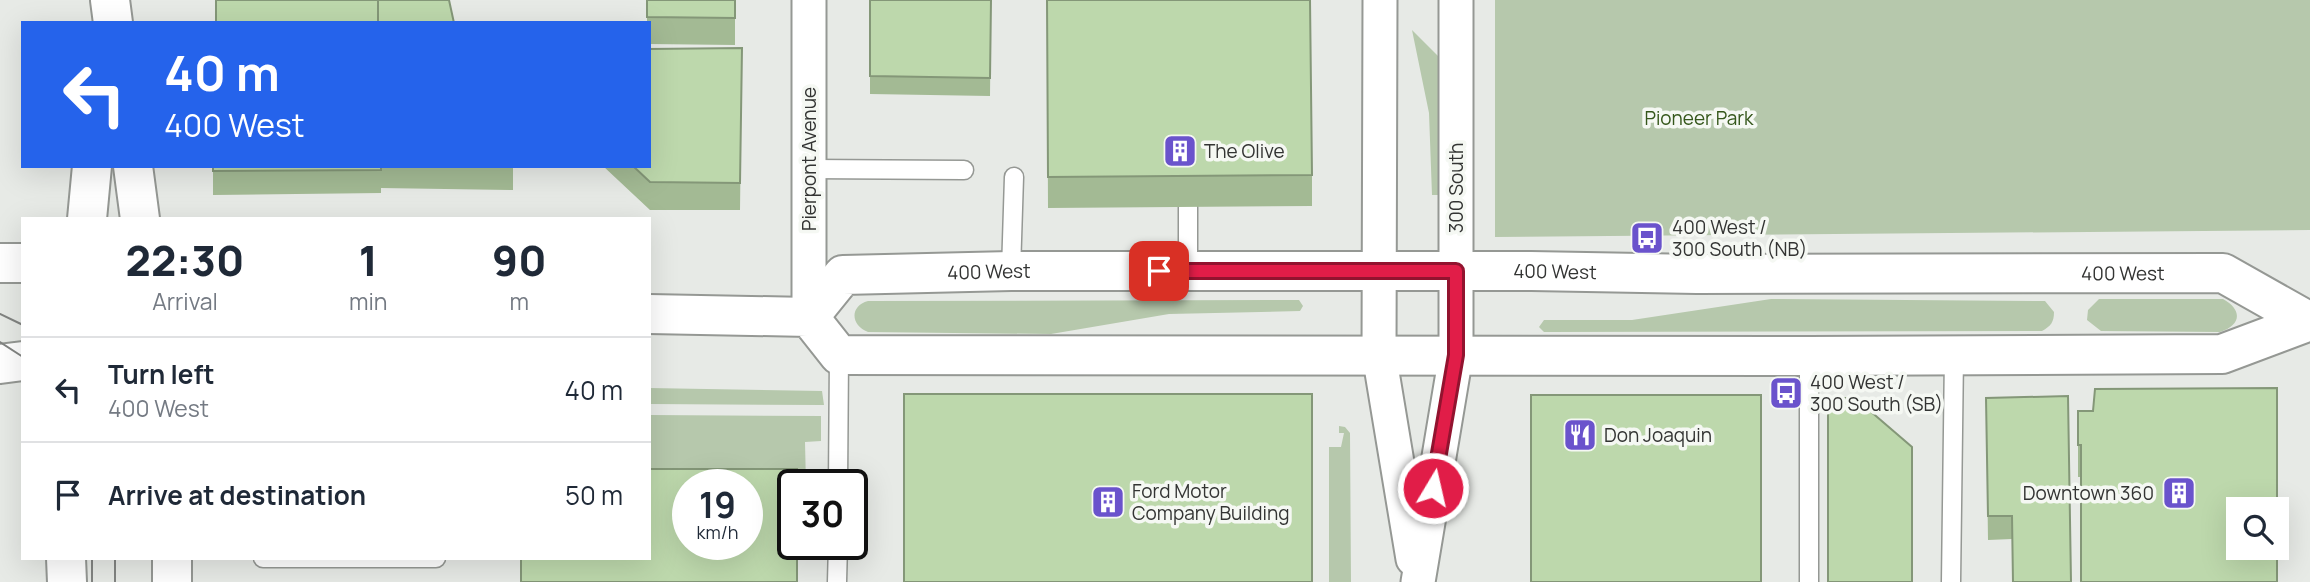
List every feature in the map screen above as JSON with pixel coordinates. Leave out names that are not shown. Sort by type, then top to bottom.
[{"type":"street","points":[[106,21],[109,0]]},
{"type":"street","points":[[109,0],[113,21]]},
{"type":"street","name":"Pierpont Avenue","points":[[809,0],[809,317]]},
{"type":"street","name":"300 South","points":[[1380,0],[1379,354],[1417,582]]},
{"type":"street","name":"300 South","points":[[1417,582],[1456,355],[1456,0]]},
{"type":"street","points":[[87,217],[92,168]]},
{"type":"street","points":[[133,168],[140,217]]},
{"type":"street","points":[[0,263],[21,263]]},
{"type":"street","name":"400 West","points":[[809,317],[843,275],[1011,271],[2223,273],[2309,321]]},
{"type":"street","points":[[651,314],[809,317],[839,355]]},
{"type":"street","name":"400 West","points":[[839,355],[2222,354],[2309,321]]},
{"type":"street","points":[[0,363],[21,361]]},
{"type":"street","points":[[66,560],[66,582]]},
{"type":"street","points":[[172,560],[172,582]]},
{"type":"lane","points":[[809,169],[964,170]]},
{"type":"lane","points":[[1011,271],[1014,177]]},
{"type":"lane","points":[[1188,207],[1188,271]]},
{"type":"lane","points":[[838,469],[839,355]]},
{"type":"lane","points":[[1951,582],[1954,355]]},
{"type":"lane","points":[[1809,356],[1809,582]]},
{"type":"lane","points":[[837,582],[838,560]]},
{"type":"green space","name":"Pioneer Park","points":[[1495,0],[2310,0],[2310,230],[1495,237]]},
{"type":"green space","points":[[1412,30],[1441,62],[1442,195],[1432,195],[1429,113]]},
{"type":"green space","points":[[1771,299],[2045,301],[2054,315],[2048,327],[2042,331],[1544,332],[1539,327],[1544,320],[1632,320]]},
{"type":"green space","points":[[2099,299],[2223,299],[2234,308],[2237,317],[2232,325],[2220,332],[2101,331],[2087,320],[2088,310]]},
{"type":"green space","points":[[1299,300],[1303,306],[1300,311],[1169,314],[1051,334],[868,332],[858,325],[855,316],[858,307],[868,301]]},
{"type":"green space","points":[[651,388],[822,391],[824,405],[651,404]]},
{"type":"green space","points":[[651,415],[821,416],[821,441],[805,442],[806,469],[777,469],[777,485],[763,485],[763,469],[672,469],[672,489],[651,494]]},
{"type":"green space","points":[[1339,426],[1345,427],[1350,433],[1351,582],[1329,582],[1329,447],[1341,447],[1344,433],[1339,433]]},
{"type":"building","points":[[216,0],[378,0],[378,21],[216,21]]},
{"type":"building","points":[[378,0],[449,0],[454,21],[378,21]]},
{"type":"building","points":[[647,0],[735,0],[735,18],[647,17]]},
{"type":"building","points":[[870,0],[991,0],[990,78],[870,76]]},
{"type":"building","name":"The Olive","points":[[1047,0],[1310,0],[1312,175],[1048,177]]},
{"type":"building","points":[[742,48],[740,183],[650,182],[635,168],[651,168],[651,49]]},
{"type":"building","points":[[213,168],[381,168],[381,170],[213,171]]},
{"type":"building","name":"Downtown 360","points":[[2277,388],[2277,497],[2226,497],[2226,560],[2277,560],[2277,582],[2081,582],[2081,445],[2078,445],[2078,411],[2093,411],[2095,389]]},
{"type":"building","name":"Ford Motor Company Building","points":[[904,394],[1312,394],[1312,582],[904,582]]},
{"type":"building","points":[[1531,395],[1761,395],[1761,582],[1531,582]]},
{"type":"building","points":[[2068,396],[2071,582],[2013,582],[2012,516],[1988,516],[1986,398]]},
{"type":"building","points":[[1828,398],[1855,398],[1912,447],[1912,582],[1828,582]]},
{"type":"building","points":[[651,469],[672,469],[672,560],[763,560],[763,469],[777,469],[777,560],[797,560],[797,582],[521,582],[521,560],[651,560]]},
{"type":"tram line","points":[[0,314],[21,324]]},
{"type":"tram line","points":[[0,342],[21,356]]},
{"type":"tram line","points":[[92,560],[92,582]]},
{"type":"tram line","points":[[115,560],[115,582]]},
{"type":"place","name":"The Olive","points":[[1180,151]]},
{"type":"place","name":"400 West / 300 South (NB)","points":[[1647,238]]},
{"type":"place","name":"400 West / 300 South (SB)","points":[[1786,393]]},
{"type":"place","name":"Don Joaquin","points":[[1580,435]]},
{"type":"place","name":"Downtown 360","points":[[2179,493]]},
{"type":"place","name":"Ford Motor Company Building","points":[[1108,502]]},
{"type":"route","points":[[1159,271],[1456,271],[1456,355],[1433,488]]}]
